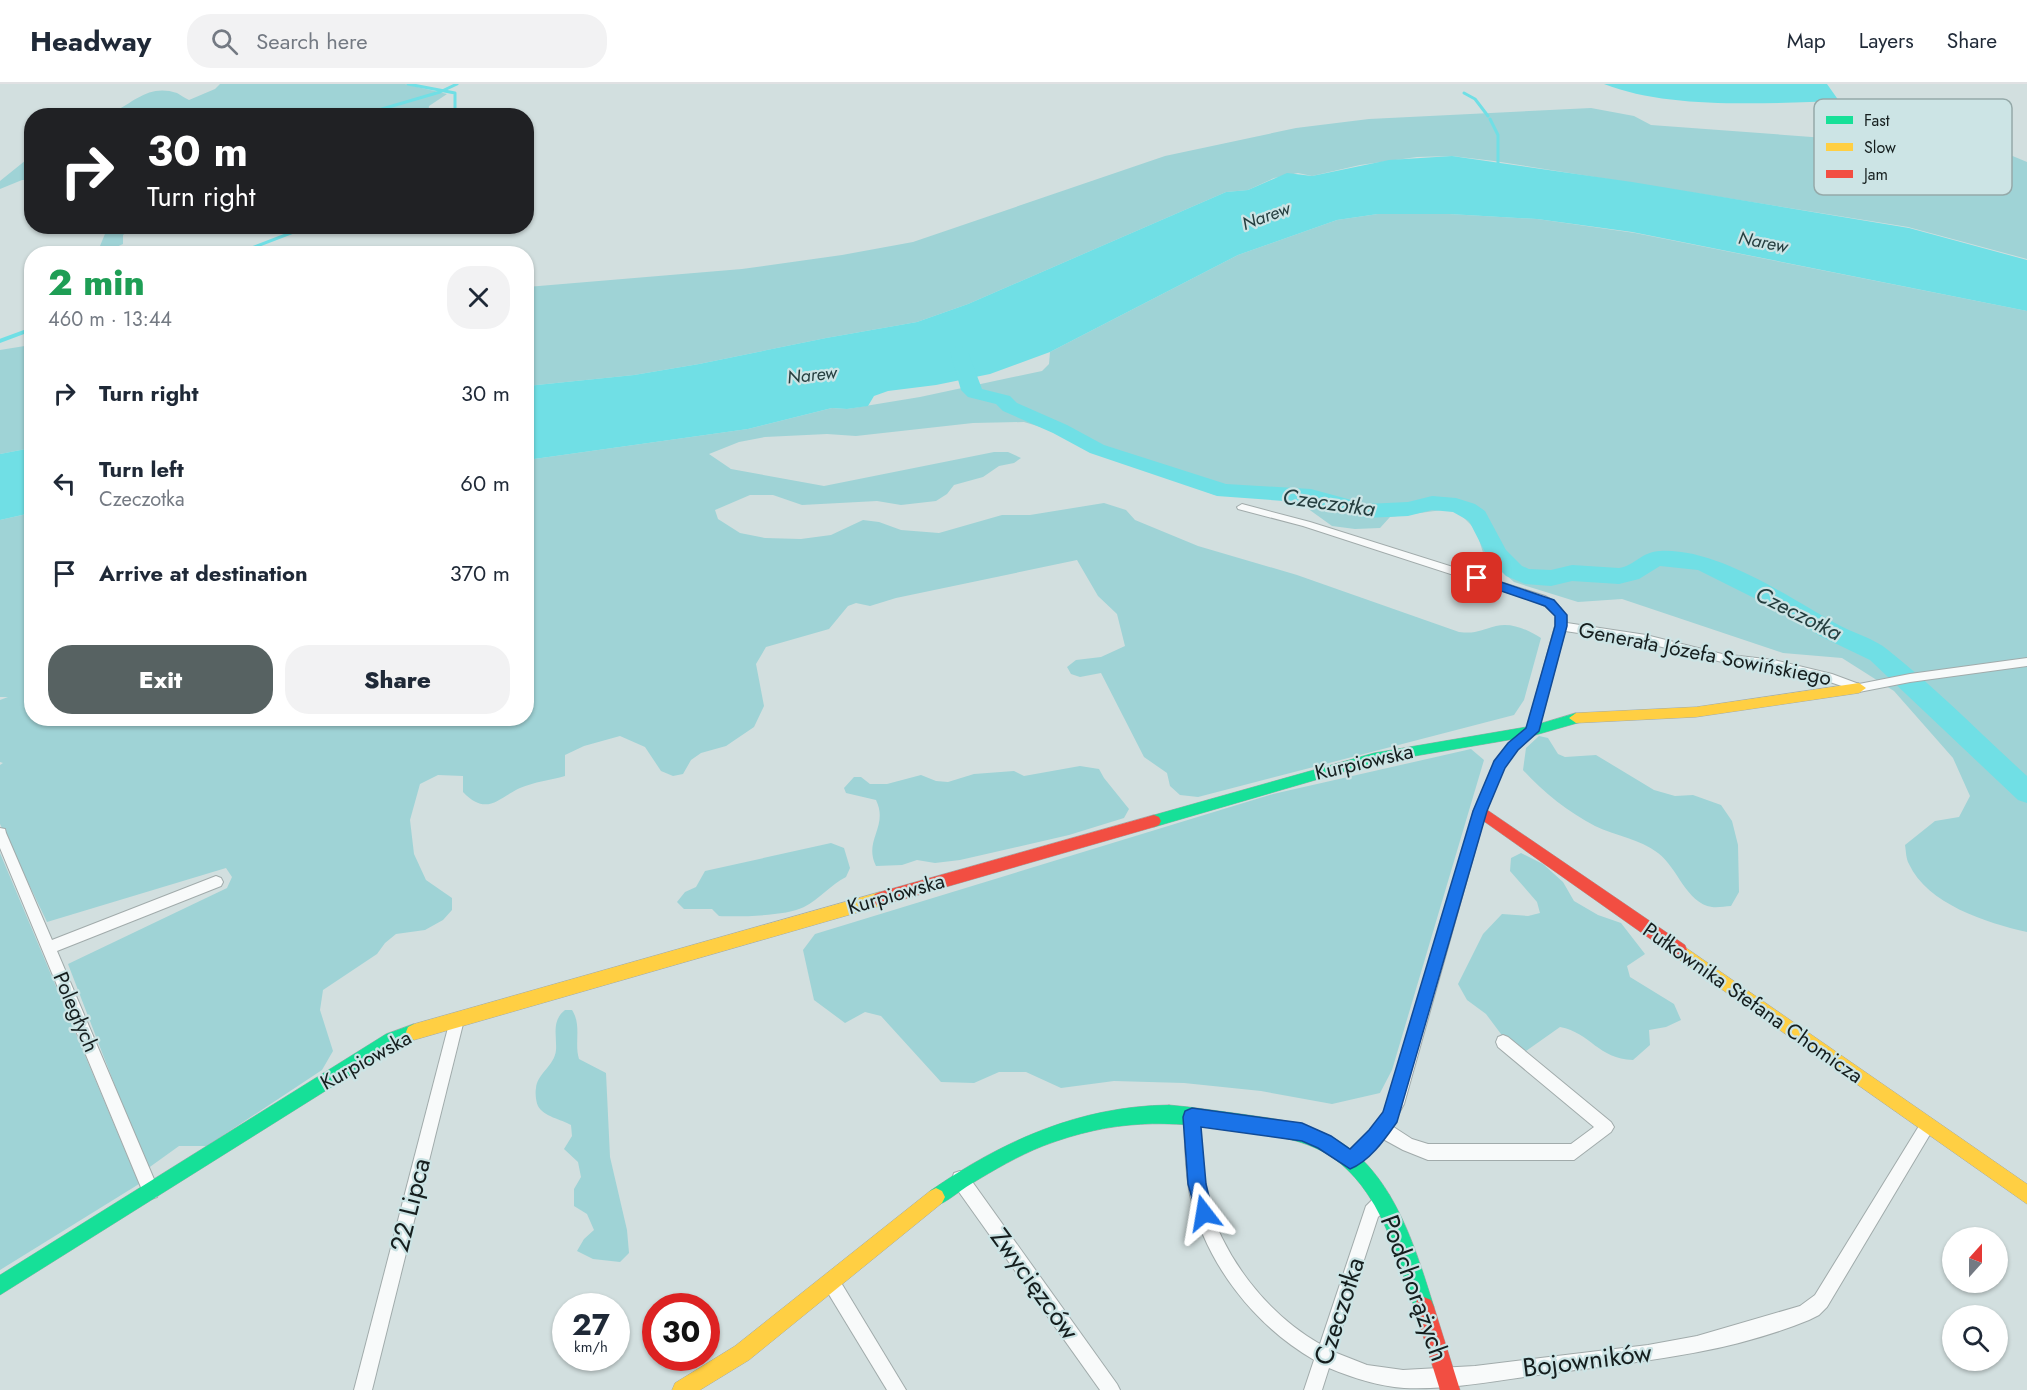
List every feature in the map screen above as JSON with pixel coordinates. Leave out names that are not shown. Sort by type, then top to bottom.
[{"type":"street","points":[[1242,507],[1541,599],[1549,603],[1561,615],[1561,626],[1532,731],[1513,747],[1499,765],[1480,811],[1396,1104],[1382,1130],[1350,1160]]},
{"type":"street","name":"Generała Józefa Sowińskiego","points":[[1561,626],[1646,639],[1722,658],[1774,664],[1859,687],[2027,662]]},
{"type":"street","name":"Kurpiowska","points":[[0,1286],[392,1041],[457,1020],[1374,758],[1532,731],[1569,718],[1696,712],[1859,687]]},
{"type":"street","name":"Pułkownika Stefana Chomicza","points":[[1480,811],[2027,1195]]},
{"type":"street","name":"Poległych","points":[[0,833],[151,1191]]},
{"type":"street","points":[[49,948],[216,882]]},
{"type":"street","name":"22 Lipca","points":[[363,1390],[457,1020]]},
{"type":"street","points":[[1382,1130],[1408,1145],[1428,1152],[1574,1152],[1606,1127],[1503,1042]]},
{"type":"street","name":"Podchorążych","points":[[684,1390],[753,1345],[960,1179],[1009,1149],[1075,1125],[1144,1115],[1192,1117],[1302,1132],[1324,1142],[1350,1160],[1383,1201],[1405,1245],[1448,1383]]},
{"type":"street","name":"Bojowników","points":[[1192,1117],[1199,1198],[1220,1252],[1238,1281],[1269,1317],[1324,1356],[1360,1371],[1403,1379],[1448,1383],[1682,1348],[1803,1314],[1821,1301],[1927,1126]]},
{"type":"street","name":"Zwycięzców","points":[[960,1179],[1111,1390]]},
{"type":"street","name":"Czeczotka","points":[[1313,1390],[1372,1212],[1383,1201]]},
{"type":"street","points":[[831,1282],[897,1390]]},
{"type":"shaded area","points":[[220,84],[405,84],[447,94],[429,108],[121,108],[151,92],[177,93],[189,100],[215,89]]},
{"type":"shaded area","points":[[1591,108],[1634,116],[1651,125],[1814,137],[1814,195],[2012,195],[2012,156],[2027,162],[2027,259],[1908,227],[1494,161],[1452,156],[1417,157],[1360,165],[1312,176],[1298,173],[1274,178],[1248,190],[1226,192],[968,304],[917,322],[634,375],[534,385],[534,286],[742,269],[913,242],[1165,156],[1296,128],[1369,119]]},
{"type":"shaded area","points":[[24,162],[24,180],[0,189],[0,181]]},
{"type":"shaded area","points":[[1378,214],[1449,214],[1537,219],[1635,233],[2027,311],[2027,932],[1960,910],[1929,890],[1918,878],[1908,862],[1905,845],[1935,821],[1959,817],[1970,796],[1953,758],[1894,691],[1842,658],[1783,653],[1622,599],[1578,602],[1514,582],[1484,556],[1476,530],[1458,512],[1442,510],[1390,517],[1380,528],[1355,529],[1332,526],[1307,508],[1288,499],[1215,495],[1125,460],[1101,456],[1044,428],[1024,422],[973,423],[856,436],[827,434],[765,437],[739,442],[709,454],[731,469],[824,486],[994,452],[1008,452],[1021,458],[1014,463],[999,466],[983,477],[954,485],[947,494],[936,501],[901,505],[877,501],[802,505],[773,495],[750,495],[715,510],[718,519],[740,533],[765,538],[801,539],[831,535],[863,520],[879,522],[901,530],[939,533],[1002,515],[1030,515],[1104,503],[1126,510],[1135,520],[1198,546],[1297,575],[1459,632],[1474,632],[1502,625],[1514,626],[1531,632],[1541,638],[1524,700],[1514,715],[1198,797],[1180,795],[1170,786],[1167,773],[1144,757],[1101,673],[1080,677],[1071,674],[1067,667],[1076,660],[1101,657],[1125,646],[1117,614],[1098,596],[1077,560],[896,598],[870,606],[856,603],[848,606],[829,629],[766,647],[756,664],[764,706],[754,727],[726,746],[701,753],[691,760],[683,774],[673,776],[661,771],[645,747],[620,736],[584,746],[565,755],[565,776],[525,786],[492,803],[479,803],[463,792],[463,776],[438,775],[420,784],[410,820],[414,854],[426,880],[452,898],[452,910],[443,920],[425,930],[396,934],[377,954],[323,990],[320,1010],[333,1051],[322,1070],[207,1146],[179,1146],[147,1169],[68,964],[227,888],[232,877],[226,868],[47,922],[0,824],[0,765],[3,763],[0,762],[0,700],[8,697],[0,697],[0,520],[24,515],[24,726],[534,726],[534,459],[748,429],[832,408],[847,409],[920,397],[1042,371],[1049,364],[1050,352],[1238,255],[1337,220]]},
{"type":"shaded area","points":[[105,234],[124,234],[123,244],[100,246]]},
{"type":"shaded area","points":[[24,346],[24,449],[0,454],[0,350]]},
{"type":"shaded area","points":[[1539,736],[1548,738],[1558,754],[1565,757],[1596,755],[1654,790],[1675,796],[1693,795],[1721,805],[1732,821],[1738,845],[1739,892],[1731,906],[1714,907],[1703,904],[1689,892],[1665,859],[1651,848],[1595,826],[1547,794],[1523,770],[1526,748]]},
{"type":"shaded area","points":[[1471,749],[1484,760],[1392,1070],[1380,1093],[1332,1104],[1261,1091],[1184,1083],[1114,1081],[1061,1088],[1026,1072],[999,1072],[974,1083],[941,1082],[881,1016],[865,1012],[845,1023],[814,1000],[803,950],[815,934],[1273,794]]},
{"type":"shaded area","points":[[1080,766],[1099,769],[1129,809],[1124,818],[1069,835],[960,860],[935,863],[917,860],[902,865],[876,866],[872,849],[880,818],[876,800],[846,793],[844,788],[854,777],[861,777],[870,784],[887,784],[921,775],[936,781],[948,782],[974,774],[1014,771],[1024,776]]},
{"type":"shaded area","points":[[831,843],[844,848],[850,868],[846,877],[804,907],[763,915],[719,916],[712,909],[684,909],[677,902],[685,892],[696,887],[705,871]]},
{"type":"shaded area","points":[[0,853],[139,1184],[0,1270]]},
{"type":"shaded area","points":[[1521,853],[1543,864],[1563,882],[1574,901],[1598,915],[1621,923],[1645,954],[1627,966],[1630,977],[1674,1004],[1681,1020],[1666,1027],[1649,1030],[1650,1045],[1633,1060],[1611,1055],[1571,1030],[1560,1027],[1526,1051],[1510,1046],[1486,1014],[1467,1000],[1458,984],[1483,934],[1502,914],[1528,916],[1540,913],[1537,902],[1510,871],[1511,858]]},
{"type":"shaded area","points":[[565,1010],[572,1010],[577,1022],[579,1059],[606,1073],[610,1157],[627,1230],[629,1253],[620,1262],[593,1259],[577,1251],[584,1239],[594,1230],[587,1214],[574,1206],[574,1189],[581,1177],[578,1162],[564,1149],[572,1136],[571,1125],[544,1113],[537,1102],[537,1083],[555,1055],[556,1024]]},
{"type":"water","points":[[1604,84],[1827,84],[1838,99],[1720,103],[1659,98]]},
{"type":"water","name":"Narew","points":[[1452,156],[1632,182],[1909,228],[2027,260],[2027,311],[1632,232],[1537,219],[1449,214],[1378,214],[1337,220],[1238,255],[1050,352],[990,374],[936,385],[888,391],[874,396],[868,406],[847,409],[832,408],[748,429],[534,459],[534,385],[634,375],[917,322],[968,304],[1226,192],[1248,190],[1287,173],[1312,176],[1389,160]]},
{"type":"water","points":[[24,449],[24,515],[0,520],[0,454]]},
{"type":"waterway","points":[[408,84],[443,91]]},
{"type":"waterway","points":[[443,91],[457,84]]},
{"type":"waterway","points":[[385,108],[443,91]]},
{"type":"waterway","points":[[443,91],[455,93],[455,108]]},
{"type":"waterway","points":[[1464,93],[1475,99],[1488,116]]},
{"type":"waterway","points":[[1490,119],[1498,135],[1498,168]]},
{"type":"waterway","points":[[257,246],[288,234]]},
{"type":"waterway","points":[[0,341],[24,332]]},
{"type":"waterway","name":"Czeczotka","points":[[959,352],[971,390],[975,393],[1003,400],[1010,407],[1060,429],[1097,449],[1224,491],[1311,496],[1366,511],[1408,509],[1432,503],[1456,505],[1477,516],[1491,539],[1496,553],[1514,571],[1525,576],[1551,578],[1572,573],[1619,576],[1631,574],[1651,560],[1660,558],[1702,563],[1794,608],[1828,630],[1878,654],[2027,792]]},
{"type":"traffic: fast","points":[[1154,821],[1374,758],[1532,731],[1576,718]]},
{"type":"traffic: fast","points":[[0,1286],[392,1040],[414,1032]]},
{"type":"traffic: fast","points":[[936,1197],[962,1179],[1013,1150],[1040,1138],[1097,1121],[1127,1116],[1169,1114],[1274,1127],[1302,1133],[1340,1152],[1366,1177],[1378,1194],[1389,1211],[1405,1249],[1424,1307]]},
{"type":"traffic: slow","points":[[1576,718],[1696,712],[1859,688]]},
{"type":"traffic: slow","points":[[414,1032],[880,899]]},
{"type":"traffic: slow","points":[[1679,950],[2027,1195]]},
{"type":"traffic: slow","points":[[682,1390],[742,1353],[936,1197]]},
{"type":"traffic: jam","points":[[1480,811],[1679,950]]},
{"type":"traffic: jam","points":[[880,899],[1154,821]]},
{"type":"traffic: jam","points":[[1424,1307],[1450,1390]]},
{"type":"route","points":[[1204,1213],[1197,1184],[1192,1117],[1302,1132],[1324,1142],[1350,1160],[1382,1130],[1391,1116],[1480,811],[1499,765],[1513,747],[1532,731],[1561,626],[1561,615],[1549,603],[1477,578]]}]
